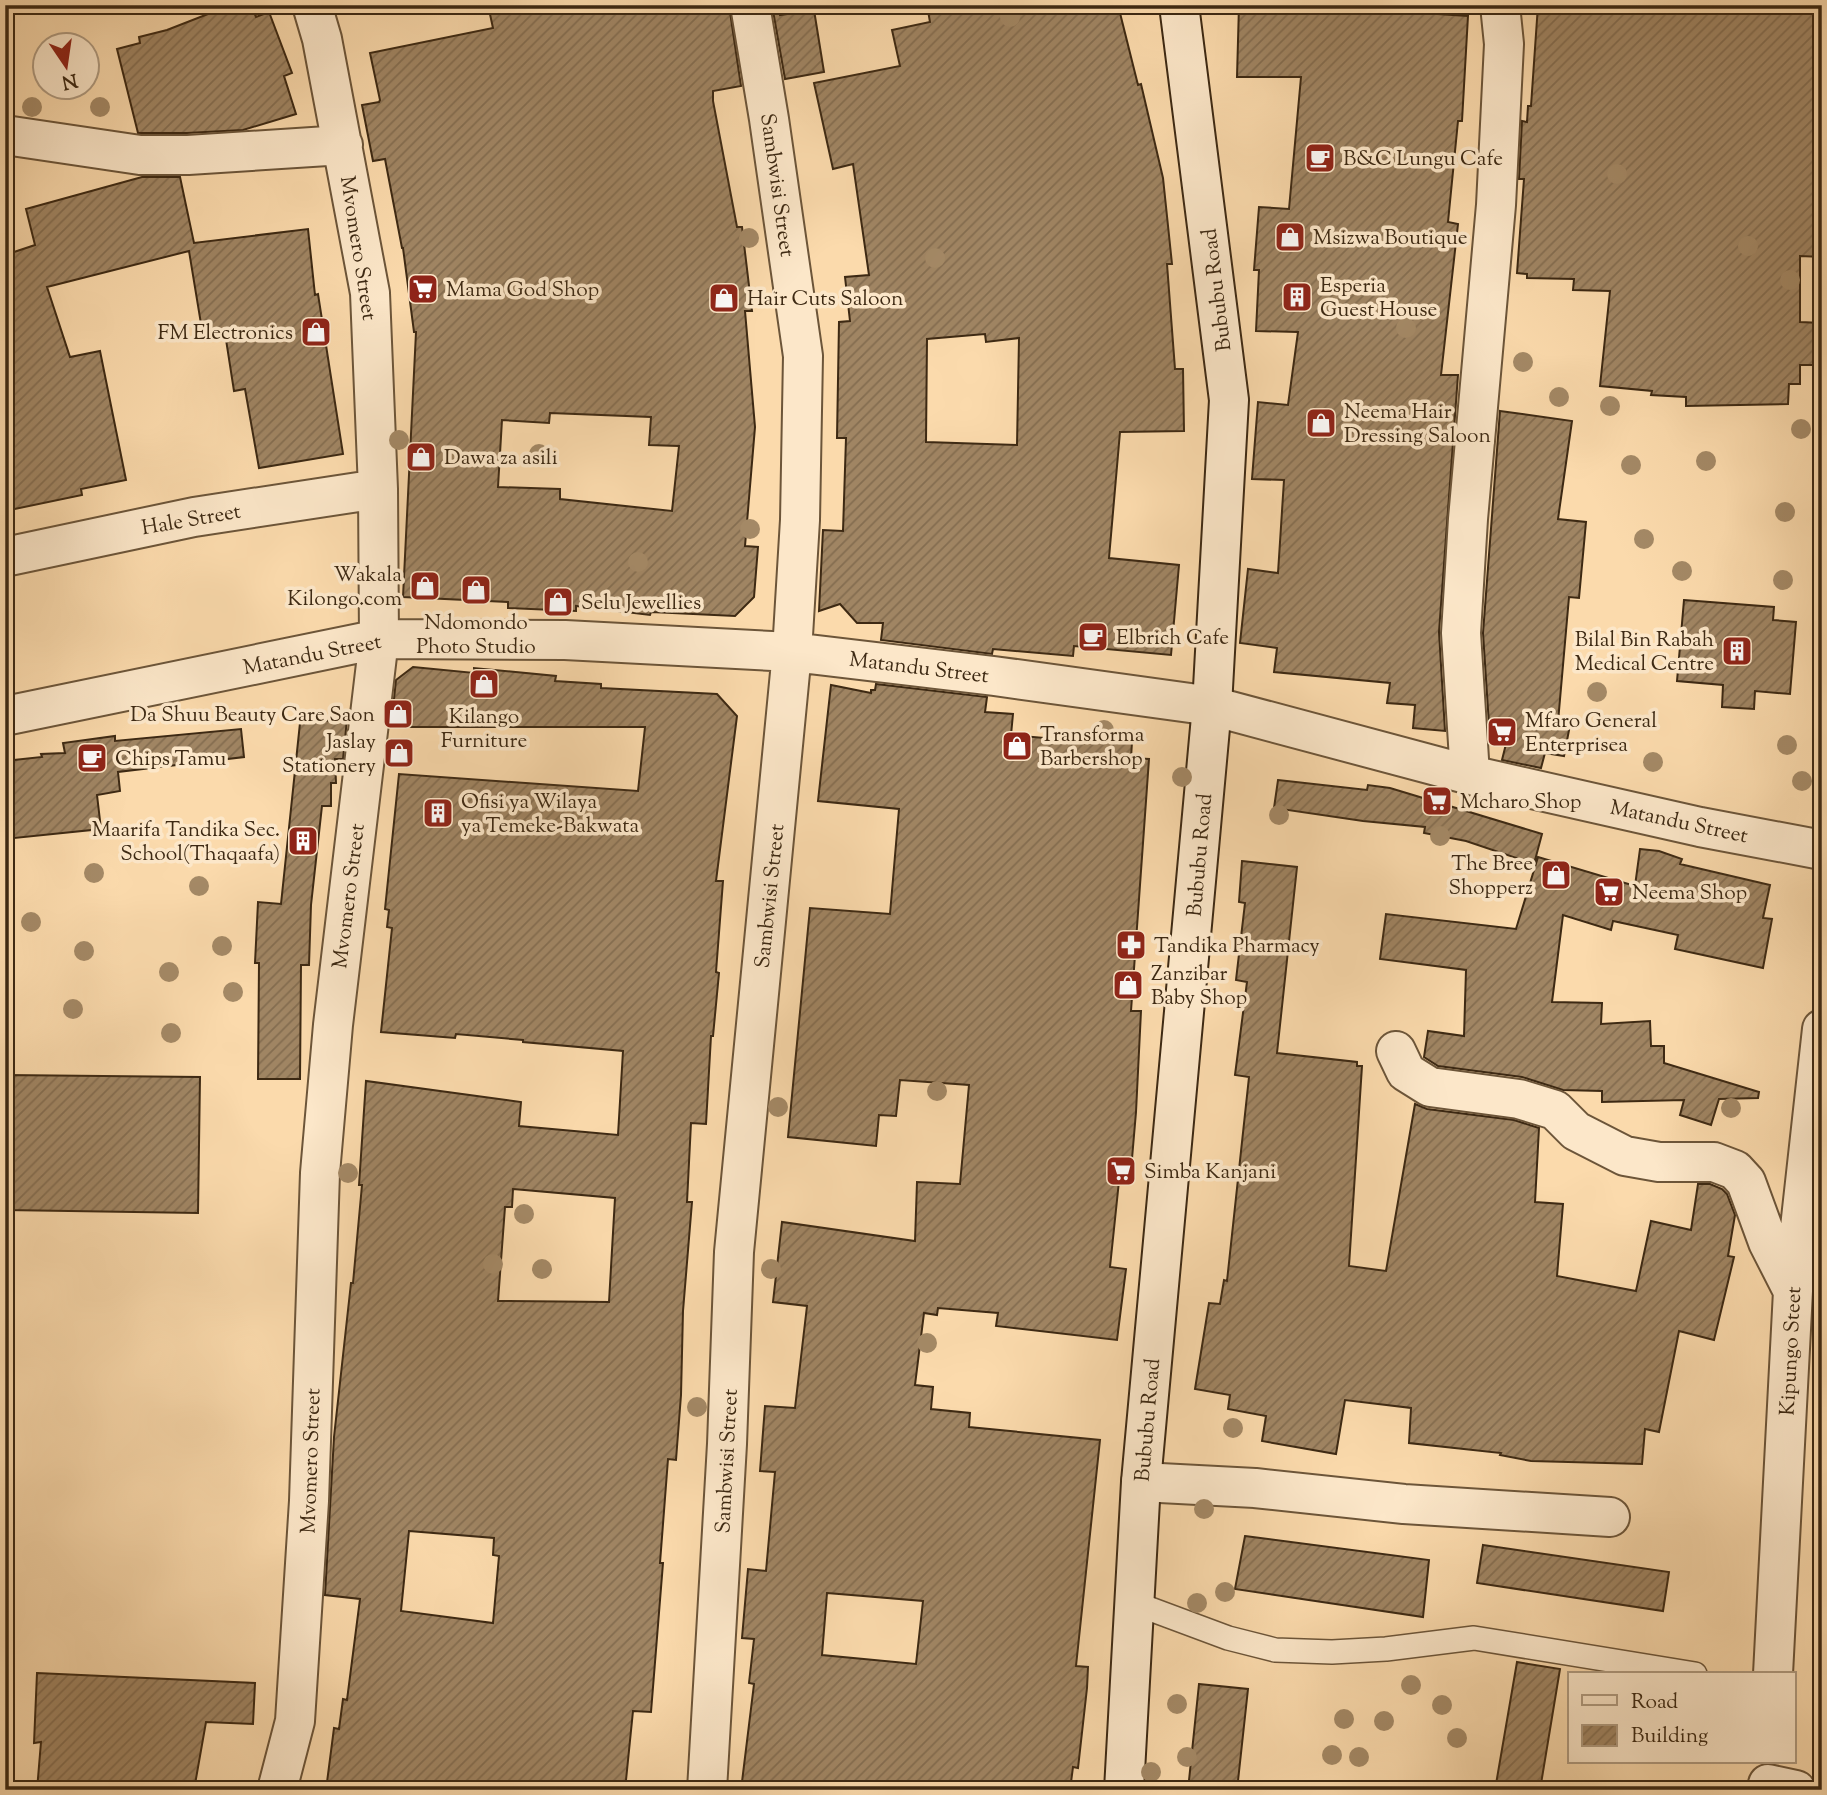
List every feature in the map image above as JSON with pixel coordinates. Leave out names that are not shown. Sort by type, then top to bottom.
[{"type":"street","name":"Mvomero Street","points":[[277,1790],[295,1721],[309,1501],[320,1173],[333,1026],[379,639],[378,489],[370,293],[322,39],[312,5]]},
{"type":"street","name":"Sambwisi Street","points":[[707,1790],[727,1444],[734,1252],[792,652],[800,520],[803,356],[750,5]]},
{"type":"street","name":"Bububu Road","points":[[1124,1790],[1141,1482],[1212,706],[1229,400],[1179,5]]},
{"type":"street","points":[[1470,775],[1461,633],[1468,519],[1496,205],[1504,44],[1500,5]]},
{"type":"street","points":[[5,135],[140,155],[188,155],[343,145]]},
{"type":"street","name":"Hale Street","points":[[5,557],[194,517],[378,489]]},
{"type":"street","name":"Matandu Street","points":[[5,716],[379,639],[565,640],[792,652],[1212,706],[1470,775],[1700,827],[1822,850]]},
{"type":"street","name":"Kipungo Steet","points":[[1773,1672],[1805,1361],[1793,1291],[1822,1028]]},
{"type":"street","points":[[1396,1051],[1406,1072],[1430,1087],[1519,1098],[1555,1110],[1576,1131],[1625,1156],[1659,1162],[1714,1162],[1735,1170],[1746,1182],[1768,1241],[1793,1291]]},
{"type":"street","points":[[1141,1482],[1255,1488],[1404,1504],[1610,1517]]},
{"type":"lane","points":[[1134,1603],[1228,1638],[1275,1650],[1372,1650],[1474,1638],[1683,1672]]},
{"type":"building","points":[[231,5],[251,5],[256,17],[269,12],[292,73],[284,76],[296,114],[243,130],[138,133],[117,49],[140,43],[139,37],[167,30]]},
{"type":"building","points":[[488,5],[729,5],[741,86],[713,91],[713,101],[737,227],[742,227],[752,311],[745,311],[755,427],[745,546],[758,547],[754,597],[735,616],[651,612],[650,615],[576,606],[576,611],[508,608],[508,602],[403,597],[416,332],[385,159],[373,161],[362,105],[380,100],[370,53],[493,28]],"holes":[[[550,413],[651,417],[649,445],[679,446],[672,511],[560,499],[560,489],[498,487],[502,420],[549,423]]]},
{"type":"building","points":[[772,5],[779,5],[780,15],[814,10],[824,72],[785,79]]},
{"type":"building","points":[[927,5],[1118,5],[1138,85],[1141,84],[1163,178],[1172,264],[1167,264],[1175,369],[1183,369],[1184,431],[1120,432],[1109,558],[1179,565],[1171,655],[1074,646],[1073,656],[993,649],[992,654],[881,640],[883,623],[857,623],[840,604],[819,611],[823,530],[843,531],[846,438],[837,438],[839,322],[850,321],[845,277],[869,275],[853,164],[833,169],[814,83],[900,66],[892,30],[930,22]],"holes":[[[985,334],[986,342],[1019,338],[1017,445],[926,442],[927,339]]]},
{"type":"building","points":[[1239,5],[1347,5],[1347,8],[1468,16],[1462,121],[1458,121],[1448,222],[1458,224],[1441,375],[1458,375],[1439,632],[1445,731],[1413,728],[1415,705],[1387,703],[1390,683],[1274,672],[1277,648],[1240,643],[1248,569],[1278,573],[1284,480],[1252,479],[1258,402],[1288,405],[1298,332],[1256,331],[1259,270],[1254,270],[1259,207],[1289,209],[1301,77],[1237,77]]},
{"type":"building","points":[[1538,5],[1822,5],[1822,257],[1800,256],[1800,322],[1822,323],[1822,365],[1800,365],[1800,384],[1789,384],[1788,404],[1686,406],[1686,397],[1651,395],[1652,391],[1600,386],[1610,291],[1573,290],[1574,279],[1527,278],[1527,274],[1517,273],[1524,179],[1519,179],[1522,121],[1527,122],[1528,106],[1531,106]]},
{"type":"building","points":[[142,177],[180,177],[194,243],[308,229],[315,295],[318,294],[343,454],[259,468],[245,389],[234,391],[225,333],[203,336],[189,251],[47,287],[70,357],[100,351],[126,480],[81,489],[82,495],[5,511],[5,255],[35,245],[26,209]]},
{"type":"building","points":[[1500,411],[1572,421],[1558,519],[1586,522],[1579,598],[1569,597],[1558,722],[1570,725],[1564,756],[1545,753],[1541,768],[1502,760],[1506,744],[1490,740],[1483,633]]},
{"type":"building","name":"Bilal Bin Rabah Medical Centre","points":[[1684,600],[1774,607],[1773,620],[1796,622],[1790,694],[1755,691],[1754,709],[1722,707],[1723,685],[1677,681]]},
{"type":"building","points":[[413,667],[474,673],[474,668],[556,676],[555,681],[601,684],[601,688],[717,694],[737,716],[716,881],[723,881],[716,972],[719,973],[711,1036],[706,1124],[691,1123],[687,1202],[692,1202],[683,1311],[681,1395],[676,1460],[668,1459],[651,1712],[633,1711],[625,1790],[326,1790],[334,1728],[339,1729],[343,1699],[347,1700],[360,1599],[325,1595],[334,1437],[362,1185],[359,1185],[366,1081],[521,1102],[519,1126],[618,1135],[623,1051],[456,1034],[455,1038],[381,1032],[392,928],[387,927],[389,910],[385,909],[399,774],[638,791],[645,727],[391,727],[396,680]],"holes":[[[513,1189],[615,1198],[609,1302],[498,1301],[505,1207],[512,1207]],[[409,1531],[494,1538],[493,1555],[499,1556],[493,1623],[401,1611]]]},
{"type":"building","points":[[876,684],[987,697],[985,712],[1013,714],[1011,735],[1090,742],[1091,738],[1132,742],[1131,758],[1149,759],[1131,1011],[1141,1011],[1136,1112],[1130,1182],[1119,1181],[1110,1267],[1126,1269],[1117,1340],[996,1326],[998,1313],[938,1308],[937,1315],[924,1313],[915,1385],[933,1387],[931,1409],[970,1413],[969,1427],[1100,1440],[1076,1666],[1088,1667],[1087,1688],[1078,1768],[1073,1767],[1070,1790],[741,1790],[754,1684],[749,1683],[754,1639],[742,1638],[748,1569],[766,1571],[775,1472],[760,1471],[765,1406],[795,1408],[807,1306],[773,1302],[782,1222],[915,1241],[917,1182],[960,1184],[969,1085],[900,1080],[896,1116],[879,1115],[876,1146],[788,1137],[810,908],[890,914],[899,809],[818,801],[831,685],[871,693],[871,690],[875,690]],"holes":[[[827,1593],[923,1601],[916,1664],[822,1655]]]},
{"type":"building","points":[[347,719],[343,759],[335,759],[336,783],[331,783],[331,806],[322,806],[311,905],[309,965],[301,965],[300,1079],[258,1079],[259,963],[255,963],[258,902],[281,904],[300,723]]},
{"type":"building","points":[[241,729],[244,757],[118,772],[120,791],[97,795],[101,829],[5,839],[5,761],[42,757],[41,754],[65,753],[63,743],[115,736],[115,741]]},
{"type":"building","points":[[1278,780],[1367,790],[1368,785],[1390,788],[1542,834],[1534,864],[1466,841],[1424,833],[1425,827],[1274,808]]},
{"type":"building","points":[[1640,849],[1659,851],[1682,859],[1680,864],[1770,885],[1763,918],[1772,919],[1763,968],[1675,949],[1678,935],[1613,921],[1611,930],[1563,915],[1552,1002],[1602,1003],[1601,1024],[1650,1021],[1651,1046],[1664,1046],[1664,1063],[1759,1092],[1758,1098],[1719,1099],[1711,1125],[1680,1115],[1684,1100],[1602,1102],[1602,1091],[1563,1090],[1522,1077],[1438,1066],[1424,1057],[1428,1031],[1464,1036],[1466,970],[1380,959],[1386,914],[1516,929],[1538,857],[1635,886]]},
{"type":"building","points":[[1242,861],[1297,867],[1277,1053],[1357,1062],[1357,1066],[1362,1066],[1349,1266],[1386,1271],[1415,1104],[1427,1109],[1514,1120],[1539,1128],[1535,1202],[1563,1204],[1557,1276],[1636,1291],[1651,1221],[1691,1230],[1698,1184],[1710,1184],[1727,1194],[1735,1215],[1728,1256],[1734,1257],[1714,1340],[1679,1331],[1659,1432],[1645,1429],[1642,1464],[1531,1461],[1500,1455],[1501,1453],[1409,1443],[1411,1408],[1345,1400],[1336,1454],[1262,1441],[1266,1416],[1228,1409],[1230,1395],[1195,1389],[1209,1303],[1220,1304],[1224,1280],[1227,1281],[1249,1077],[1235,1075],[1247,982],[1236,980],[1245,903],[1239,902]]},
{"type":"building","points":[[5,1075],[200,1077],[198,1213],[5,1210]]},
{"type":"building","points":[[1245,1536],[1429,1560],[1423,1617],[1235,1589]]},
{"type":"building","points":[[1483,1545],[1669,1572],[1663,1611],[1477,1583]]},
{"type":"building","points":[[1517,1662],[1560,1669],[1540,1790],[1495,1790]]},
{"type":"building","points":[[37,1673],[255,1683],[253,1724],[206,1722],[194,1790],[37,1790],[41,1742],[34,1743]]},
{"type":"building","points":[[1199,1684],[1248,1689],[1237,1790],[1188,1790]]},
{"type":"place","name":"B&C Lungu Cafe","points":[[1320,158]]},
{"type":"place","name":"Msizwa Boutique","points":[[1290,237]]},
{"type":"place","name":"Mama God Shop","points":[[423,289]]},
{"type":"place","name":"Esperia Guest House","points":[[1297,297]]},
{"type":"place","name":"Hair Cuts Saloon","points":[[724,298]]},
{"type":"place","name":"FM Electronics","points":[[316,332]]},
{"type":"place","name":"Neema Hair Dressing Saloon","points":[[1321,423]]},
{"type":"place","name":"Dawa za asili","points":[[421,457]]},
{"type":"place","name":"Wakala Kilongo.com","points":[[425,586]]},
{"type":"place","name":"Ndomondo Photo Studio","points":[[476,590]]},
{"type":"place","name":"Selu Jewellies","points":[[558,602]]},
{"type":"place","name":"Elbrich Cafe","points":[[1093,637]]},
{"type":"place","name":"Bilal Bin Rabah Medical Centre","points":[[1737,651]]},
{"type":"place","name":"Kilango Furniture","points":[[484,684]]},
{"type":"place","name":"Da Shuu Beauty Care Saon","points":[[398,714]]},
{"type":"place","name":"Mfaro General Enterprisea","points":[[1502,732]]},
{"type":"place","name":"Transforma Barbershop","points":[[1017,746]]},
{"type":"place","name":"Jaslay Stationery","points":[[399,753]]},
{"type":"place","name":"Chips Tamu","points":[[92,758]]},
{"type":"place","name":"Mcharo Shop","points":[[1437,801]]},
{"type":"place","name":"Ofisi ya Wilaya ya Temeke-Bakwata","points":[[438,813]]},
{"type":"place","name":"Maarifa Tandika Sec. School(Thaqaafa)","points":[[303,841]]},
{"type":"place","name":"The Bree Shopperz","points":[[1556,875]]},
{"type":"place","name":"Neema Shop","points":[[1609,892]]},
{"type":"place","name":"Tandika Pharmacy","points":[[1131,945]]},
{"type":"place","name":"Zanzibar Baby Shop","points":[[1128,985]]},
{"type":"place","name":"Simba Kanjani","points":[[1121,1171]]}]
